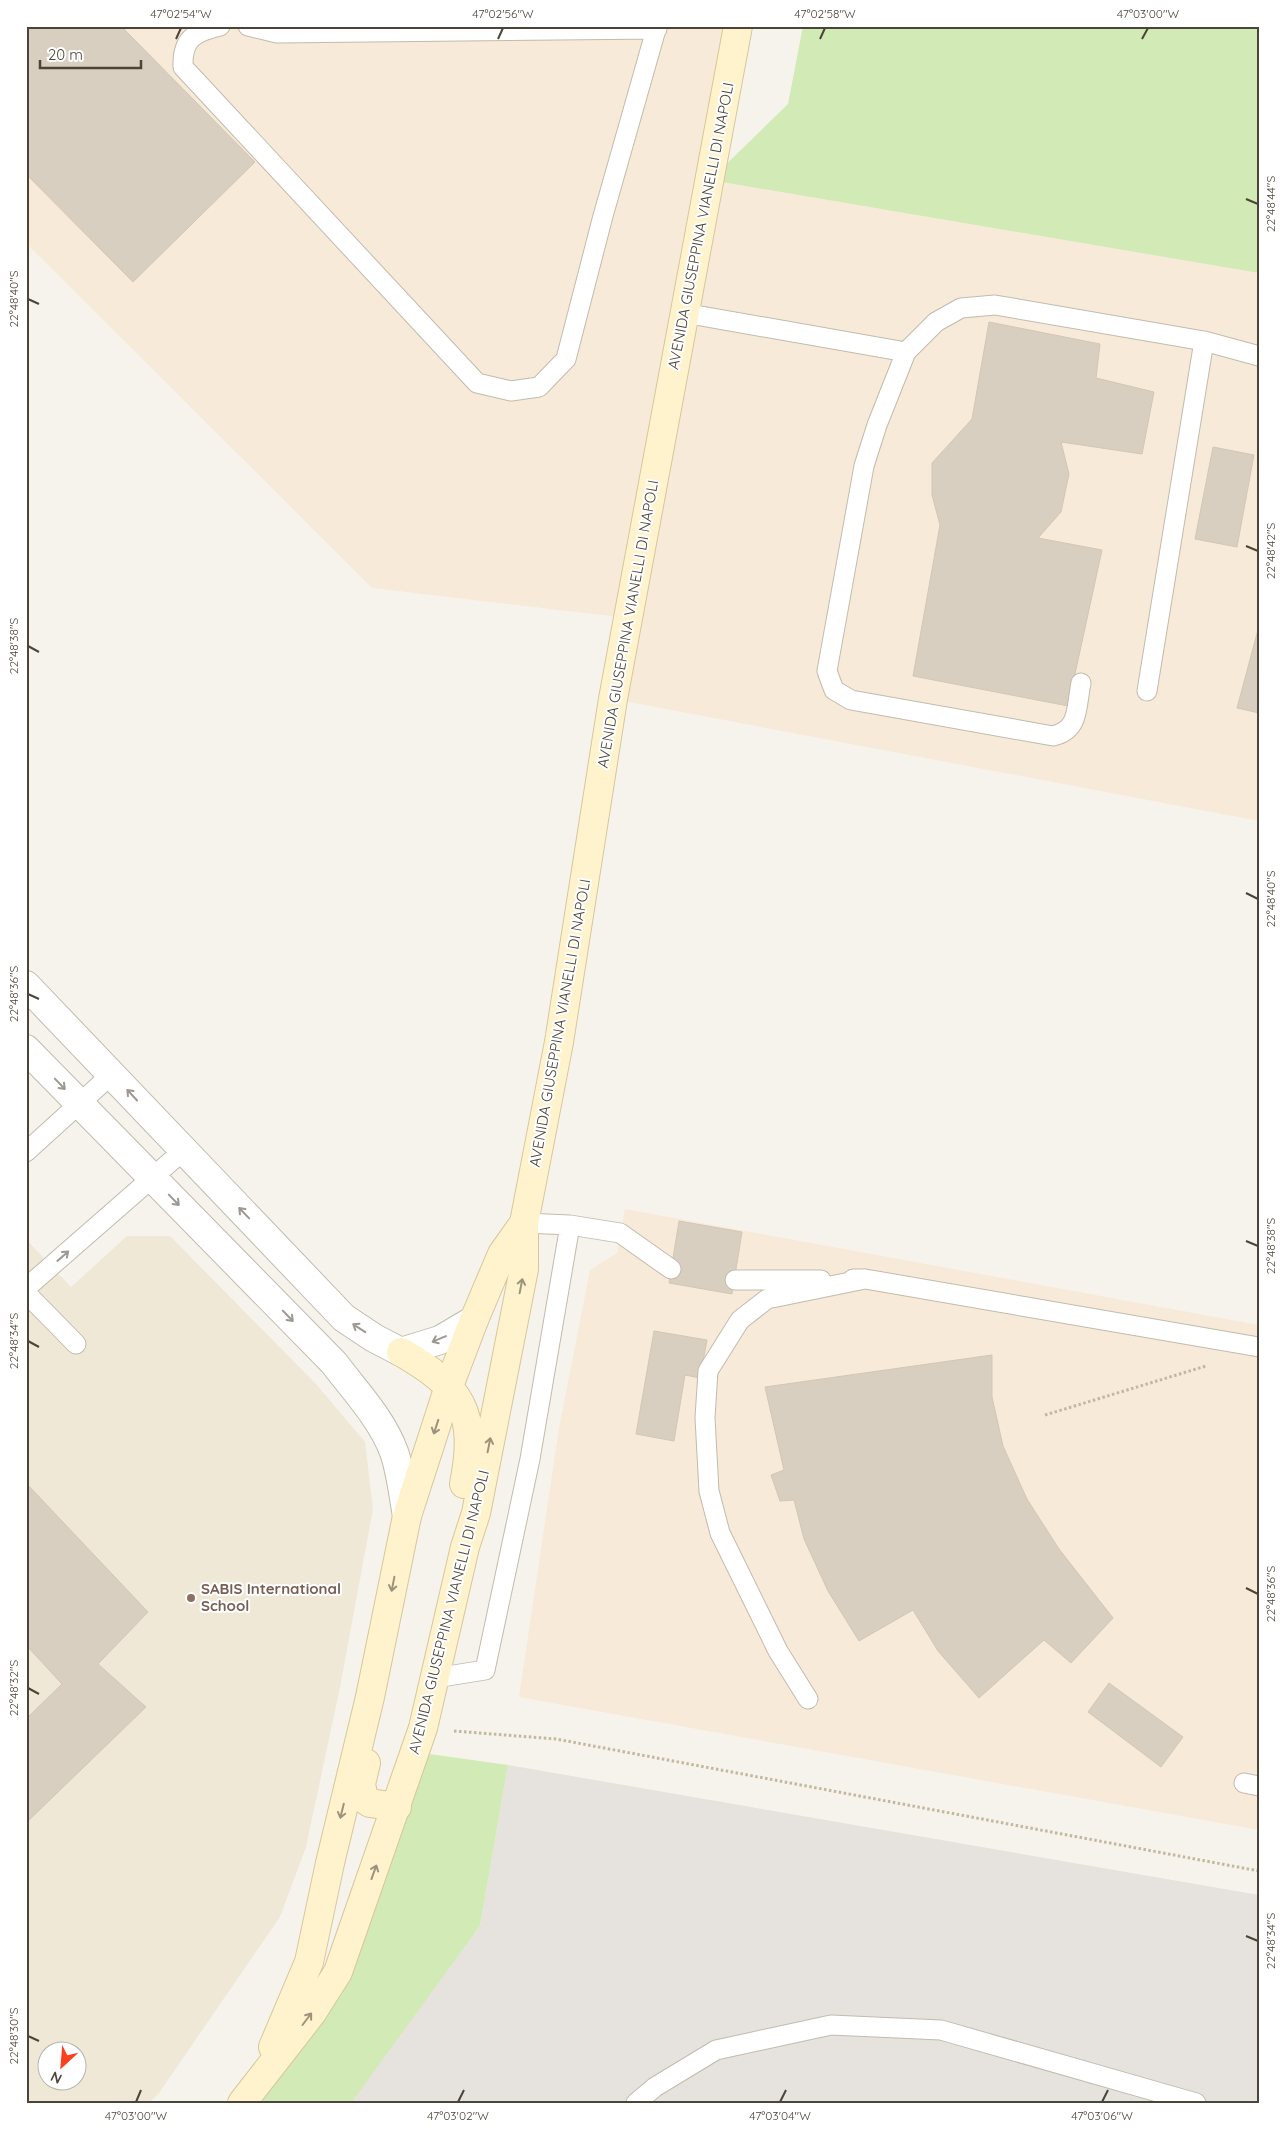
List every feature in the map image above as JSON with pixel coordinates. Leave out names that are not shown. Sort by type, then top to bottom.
[{"type":"main road","name":"AVENIDA GIUSEPPINA VIANELLI DI NAPOLI","points":[[249,2094],[312,2013],[338,1972],[424,1728],[465,1547],[476,1513],[524,1268],[524,1223],[559,1042],[613,699],[738,26]]},
{"type":"main road","name":"AVENIDA GIUSEPPINA VIANELLI DI NAPOLI","points":[[249,2094],[309,1962],[330,1863],[370,1697],[407,1516],[449,1386],[474,1320],[502,1254],[524,1223]]},
{"type":"main road","points":[[401,1352],[426,1366],[449,1386],[463,1407],[470,1428],[470,1458],[461,1500],[465,1547]]},
{"type":"main road","points":[[370,1697],[370,1750],[361,1784],[363,1797],[370,1803],[397,1807]]},
{"type":"street","points":[[26,985],[344,1318],[374,1338],[401,1352],[440,1340],[474,1320]]},
{"type":"street","points":[[26,1049],[334,1363],[376,1419],[393,1450],[400,1474],[407,1516]]},
{"type":"lane","points":[[220,26],[190,38],[182,51],[183,67],[478,383],[511,391],[539,387],[566,359],[603,216],[657,28],[277,33],[248,26]]},
{"type":"lane","points":[[1081,683],[1073,726],[1064,733],[1053,736],[851,700],[834,690],[827,671],[864,466],[877,425],[906,352],[936,322],[961,308],[995,305],[1204,341],[1259,356]]},
{"type":"lane","points":[[684,313],[906,352]]},
{"type":"lane","points":[[1147,691],[1204,341]]},
{"type":"lane","points":[[26,1152],[112,1074]]},
{"type":"lane","points":[[26,1288],[184,1150]]},
{"type":"lane","points":[[524,1223],[570,1225],[620,1233],[671,1269]]},
{"type":"lane","points":[[435,1678],[485,1670],[530,1459],[570,1225]]},
{"type":"lane","points":[[808,1699],[778,1651],[720,1533],[710,1491],[706,1418],[708,1371],[740,1320],[767,1299],[865,1279]]},
{"type":"lane","points":[[735,1280],[865,1279],[1259,1348]]},
{"type":"lane","points":[[26,1293],[76,1344]]},
{"type":"lane","points":[[636,2103],[655,2087],[716,2050],[831,2025],[941,2030],[1196,2103]]},
{"type":"path","points":[[1044,1415],[1212,1364]]},
{"type":"path","points":[[424,1728],[556,1739],[1259,1871]]},
{"type":"shaded area","points":[[26,26],[739,26],[710,180],[1259,273],[1259,821],[613,699],[628,618],[372,588],[26,243]]},
{"type":"shaded area","points":[[625,1209],[1259,1325],[1259,1830],[519,1697],[559,1428],[590,1270],[617,1253]]},
{"type":"shaded area","name":"SABIS International School","points":[[127,1236],[170,1236],[316,1384],[365,1442],[373,1509],[340,1687],[306,1847],[280,1917],[159,2093],[149,2103],[26,2103],[26,1239],[71,1287]]},
{"type":"shaded area","points":[[508,1765],[1259,1895],[1259,2103],[350,2103],[480,1926]]},
{"type":"green space","points":[[803,26],[1259,26],[1259,273],[710,180],[788,104]]},
{"type":"green space","points":[[415,1752],[508,1765],[480,1926],[351,2103],[240,2103],[338,1972]]},
{"type":"building","points":[[26,26],[121,26],[255,162],[133,282],[26,174]]},
{"type":"building","points":[[989,322],[1100,344],[1096,378],[1154,392],[1142,454],[1061,442],[1069,474],[1061,512],[1038,538],[1102,550],[1068,706],[913,676],[940,525],[932,495],[932,463],[972,419]]},
{"type":"building","points":[[1213,447],[1254,455],[1237,547],[1195,539]]},
{"type":"building","points":[[1259,626],[1259,713],[1237,708]]},
{"type":"building","points":[[679,1221],[742,1232],[732,1294],[669,1283]]},
{"type":"building","points":[[654,1331],[707,1340],[700,1378],[685,1375],[674,1441],[636,1434]]},
{"type":"building","points":[[992,1355],[992,1397],[1003,1446],[1027,1499],[1059,1549],[1113,1618],[1071,1663],[1044,1640],[979,1698],[938,1651],[913,1610],[859,1641],[828,1591],[804,1539],[794,1500],[780,1501],[771,1475],[784,1470],[765,1387]]},
{"type":"building","points":[[26,1483],[148,1612],[98,1664],[146,1707],[26,1823],[26,1719],[62,1684],[26,1645]]},
{"type":"building","points":[[1109,1683],[1183,1737],[1161,1767],[1088,1712]]},
{"type":"place","name":"SABIS International School","points":[[191,1598]]}]
